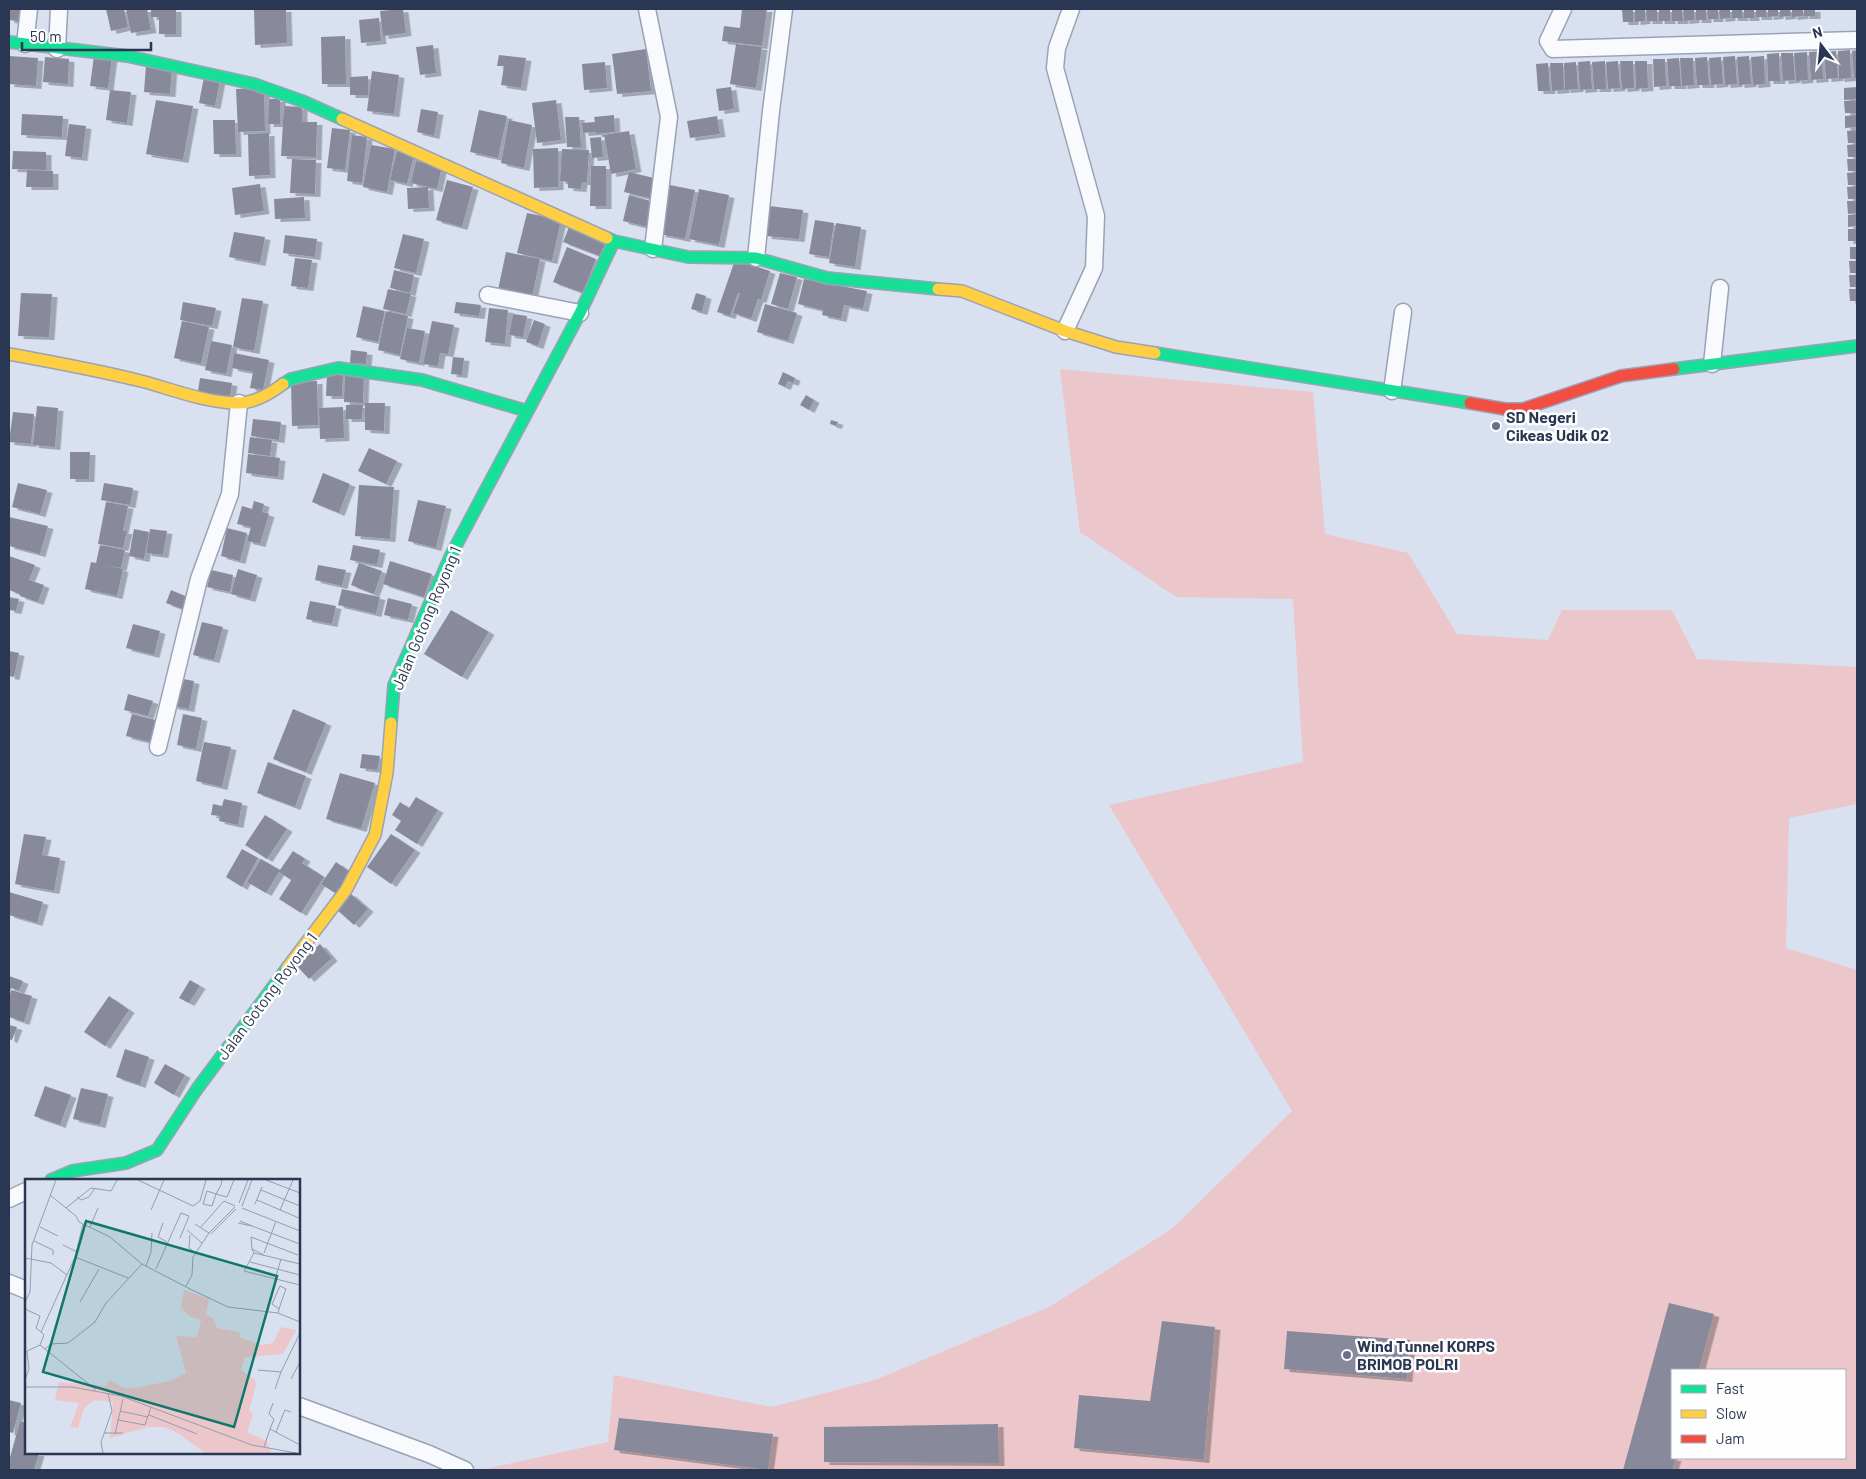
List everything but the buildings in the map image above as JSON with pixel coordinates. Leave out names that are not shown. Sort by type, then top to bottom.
[{"type":"street","points":[[25,44],[29,9]]},
{"type":"street","points":[[57,49],[59,9]]},
{"type":"street","points":[[647,9],[669,117],[653,250]]},
{"type":"street","points":[[756,258],[771,111],[784,9]]},
{"type":"street","points":[[1065,331],[1094,268],[1096,216],[1055,68],[1057,48],[1071,9]]},
{"type":"street","points":[[1562,9],[1548,41],[1553,49],[1857,40]]},
{"type":"street","points":[[9,42],[127,56],[254,84],[302,101],[614,241],[688,256],[756,258],[827,278],[962,291],[1065,331],[1116,347],[1505,409],[1523,409],[1622,376],[1857,346]]},
{"type":"street","name":"Jalan Gotong Royong 1","points":[[53,1179],[72,1171],[126,1163],[157,1150],[197,1089],[346,890],[375,835],[387,773],[394,685],[451,555],[580,314],[614,241]]},
{"type":"street","points":[[1712,364],[1720,288]]},
{"type":"street","points":[[488,295],[580,314]]},
{"type":"street","points":[[1392,391],[1403,312]]},
{"type":"street","points":[[9,354],[85,367],[175,390],[191,396],[239,403],[267,396],[291,379],[338,368],[422,380],[527,411]]},
{"type":"street","points":[[158,746],[198,579],[230,494],[239,403]]},
{"type":"street","points":[[9,1199],[25,1191]]},
{"type":"street","points":[[9,1283],[25,1290]]},
{"type":"street","points":[[300,1406],[429,1454],[465,1470]]},
{"type":"shaded area","points":[[1060,369],[1313,392],[1325,534],[1408,553],[1457,634],[1548,640],[1562,610],[1672,610],[1697,659],[1857,667],[1857,804],[1789,818],[1786,948],[1857,970],[1857,1470],[481,1470],[608,1442],[614,1375],[772,1407],[875,1380],[1051,1306],[1173,1228],[1292,1111],[1109,805],[1303,762],[1293,599],[1176,597],[1080,532]]},
{"type":"traffic: fast","points":[[9,42],[127,56],[254,84],[302,101],[342,119]]},
{"type":"traffic: fast","points":[[607,238],[688,257],[756,258],[827,278],[938,289]]},
{"type":"traffic: fast","points":[[391,723],[394,685],[451,555],[580,313],[614,241]]},
{"type":"traffic: fast","points":[[1674,369],[1857,346]]},
{"type":"traffic: fast","points":[[1155,353],[1470,403]]},
{"type":"traffic: fast","points":[[283,384],[291,379],[338,368],[422,380],[527,411]]},
{"type":"traffic: fast","points":[[53,1179],[72,1171],[126,1163],[157,1150],[197,1089],[287,968]]},
{"type":"traffic: slow","points":[[342,119],[607,238]]},
{"type":"traffic: slow","points":[[938,289],[962,291],[1065,331],[1116,347],[1155,353]]},
{"type":"traffic: slow","points":[[9,354],[108,373],[213,401],[244,403],[256,400],[283,384]]},
{"type":"traffic: slow","points":[[287,968],[346,890],[375,835],[387,773],[391,723]]},
{"type":"traffic: jam","points":[[1470,403],[1505,409],[1523,409],[1621,376],[1674,369]]},
{"type":"place","name":"SD Negeri Cikeas Udik 02","points":[[1496,426]]},
{"type":"place","name":"Wind Tunnel KORPS BRIMOB POLRI","points":[[1347,1355]]}]
